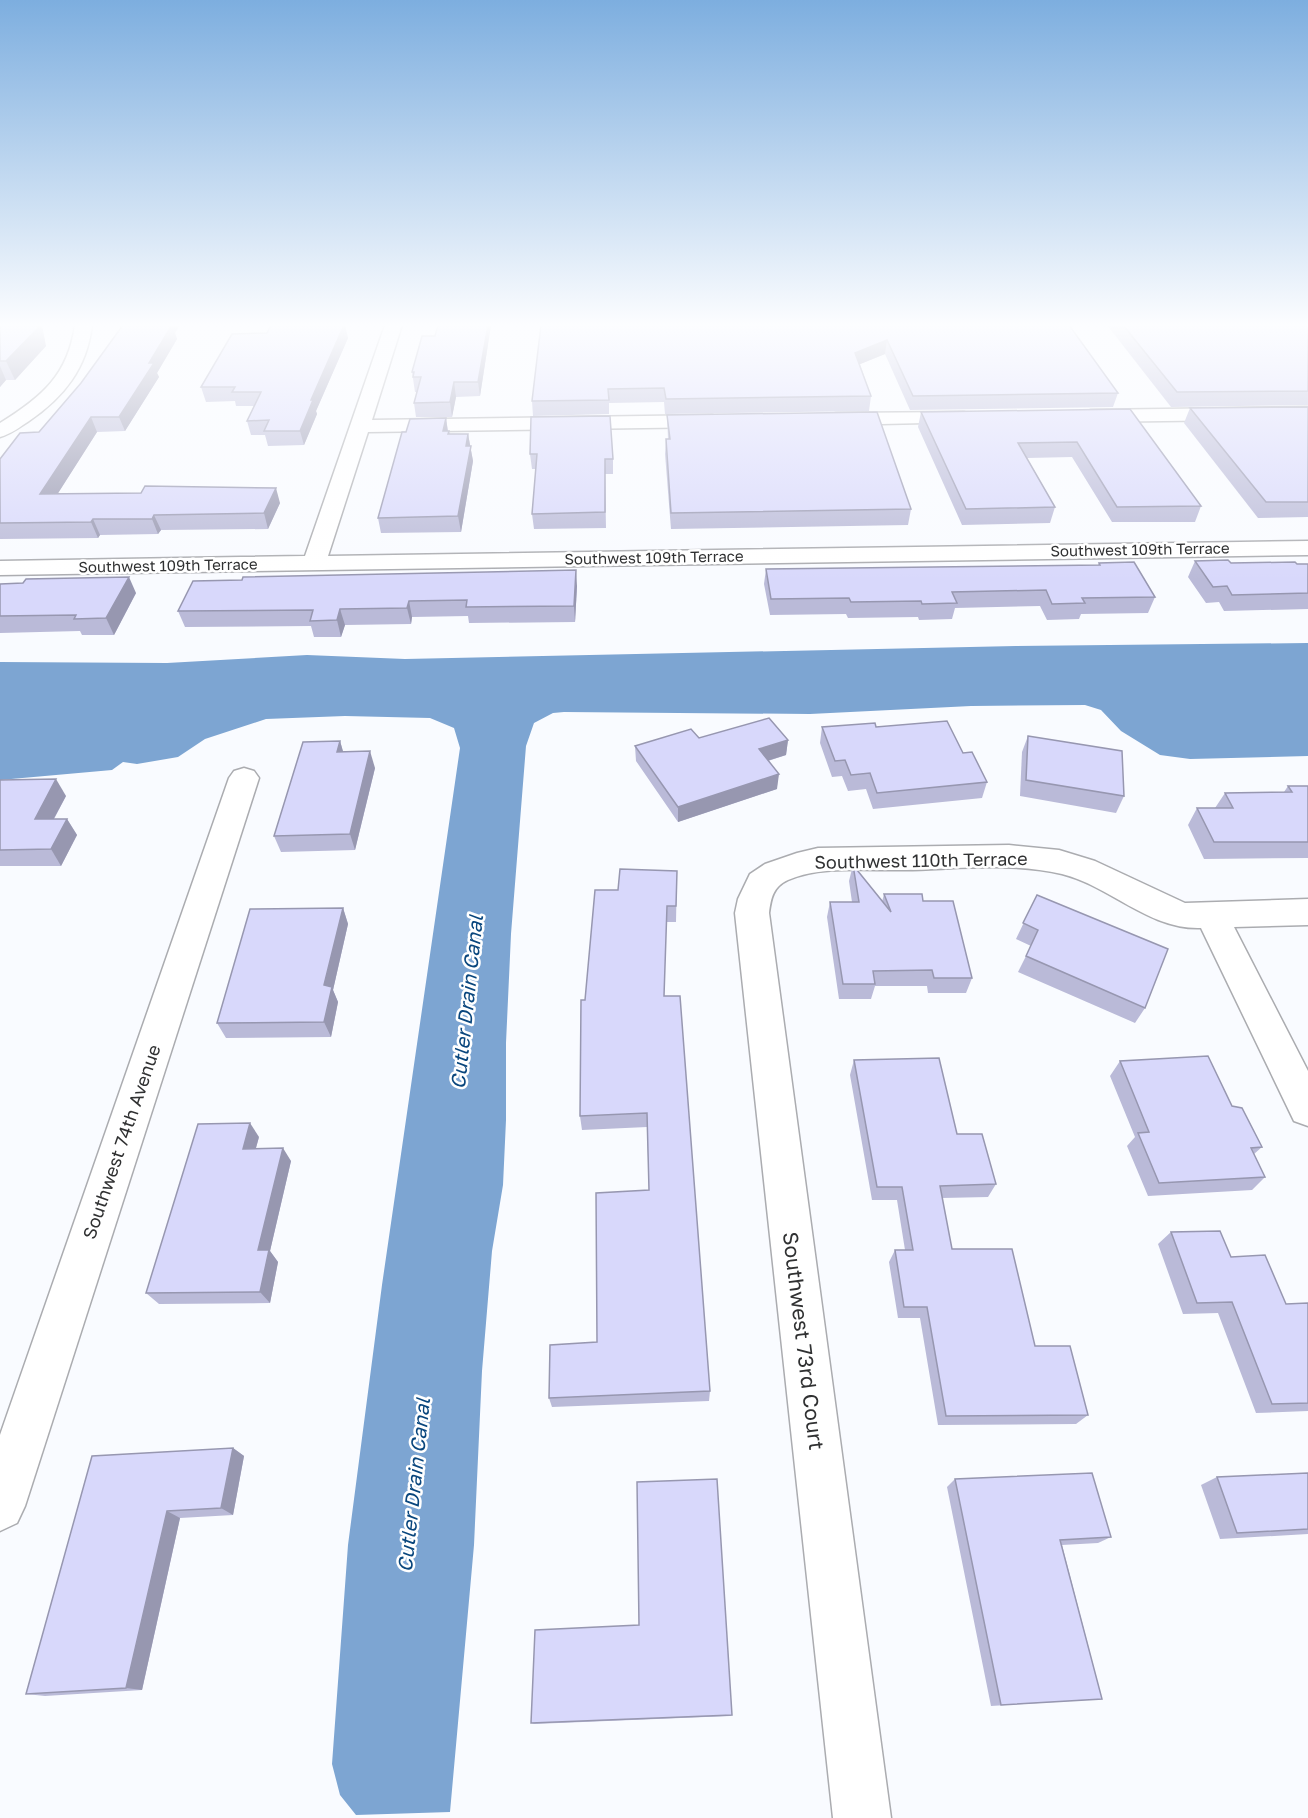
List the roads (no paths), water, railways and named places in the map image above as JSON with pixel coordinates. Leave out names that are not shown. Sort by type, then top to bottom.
[{"type":"street","points":[[0,431],[32,410]]},
{"type":"street","points":[[314,564],[365,410]]},
{"type":"street","points":[[1068,416],[1308,413]]},
{"type":"street","points":[[817,420],[984,417]]},
{"type":"street","points":[[360,426],[733,421]]},
{"type":"street","name":"Southwest 109th Terrace","points":[[0,568],[1308,548]]},
{"type":"street","name":"Southwest 74th Avenue","points":[[0,1506],[244,778]]},
{"type":"street","name":"Southwest 110th Terrace","points":[[776,872],[818,860],[1031,858],[1084,869],[1164,909],[1185,916],[1308,912]]},
{"type":"street","name":"Southwest 73rd Court","points":[[776,872],[761,883],[753,899],[752,913],[862,1818]]},
{"type":"street","points":[[1211,915],[1308,1109]]},
{"type":"water","name":"Cutler Drain Canal","points":[[1308,643],[1308,756],[1190,759],[1160,755],[1121,731],[1101,710],[1085,705],[971,706],[810,714],[564,712],[553,713],[534,723],[526,746],[511,934],[503,1185],[492,1251],[482,1371],[474,1545],[450,1812],[356,1815],[340,1795],[332,1764],[348,1545],[382,1285],[460,748],[454,728],[430,718],[345,716],[266,719],[205,739],[178,757],[137,764],[123,762],[112,770],[0,780],[0,662],[167,663],[307,655],[405,659],[1016,646]]}]
